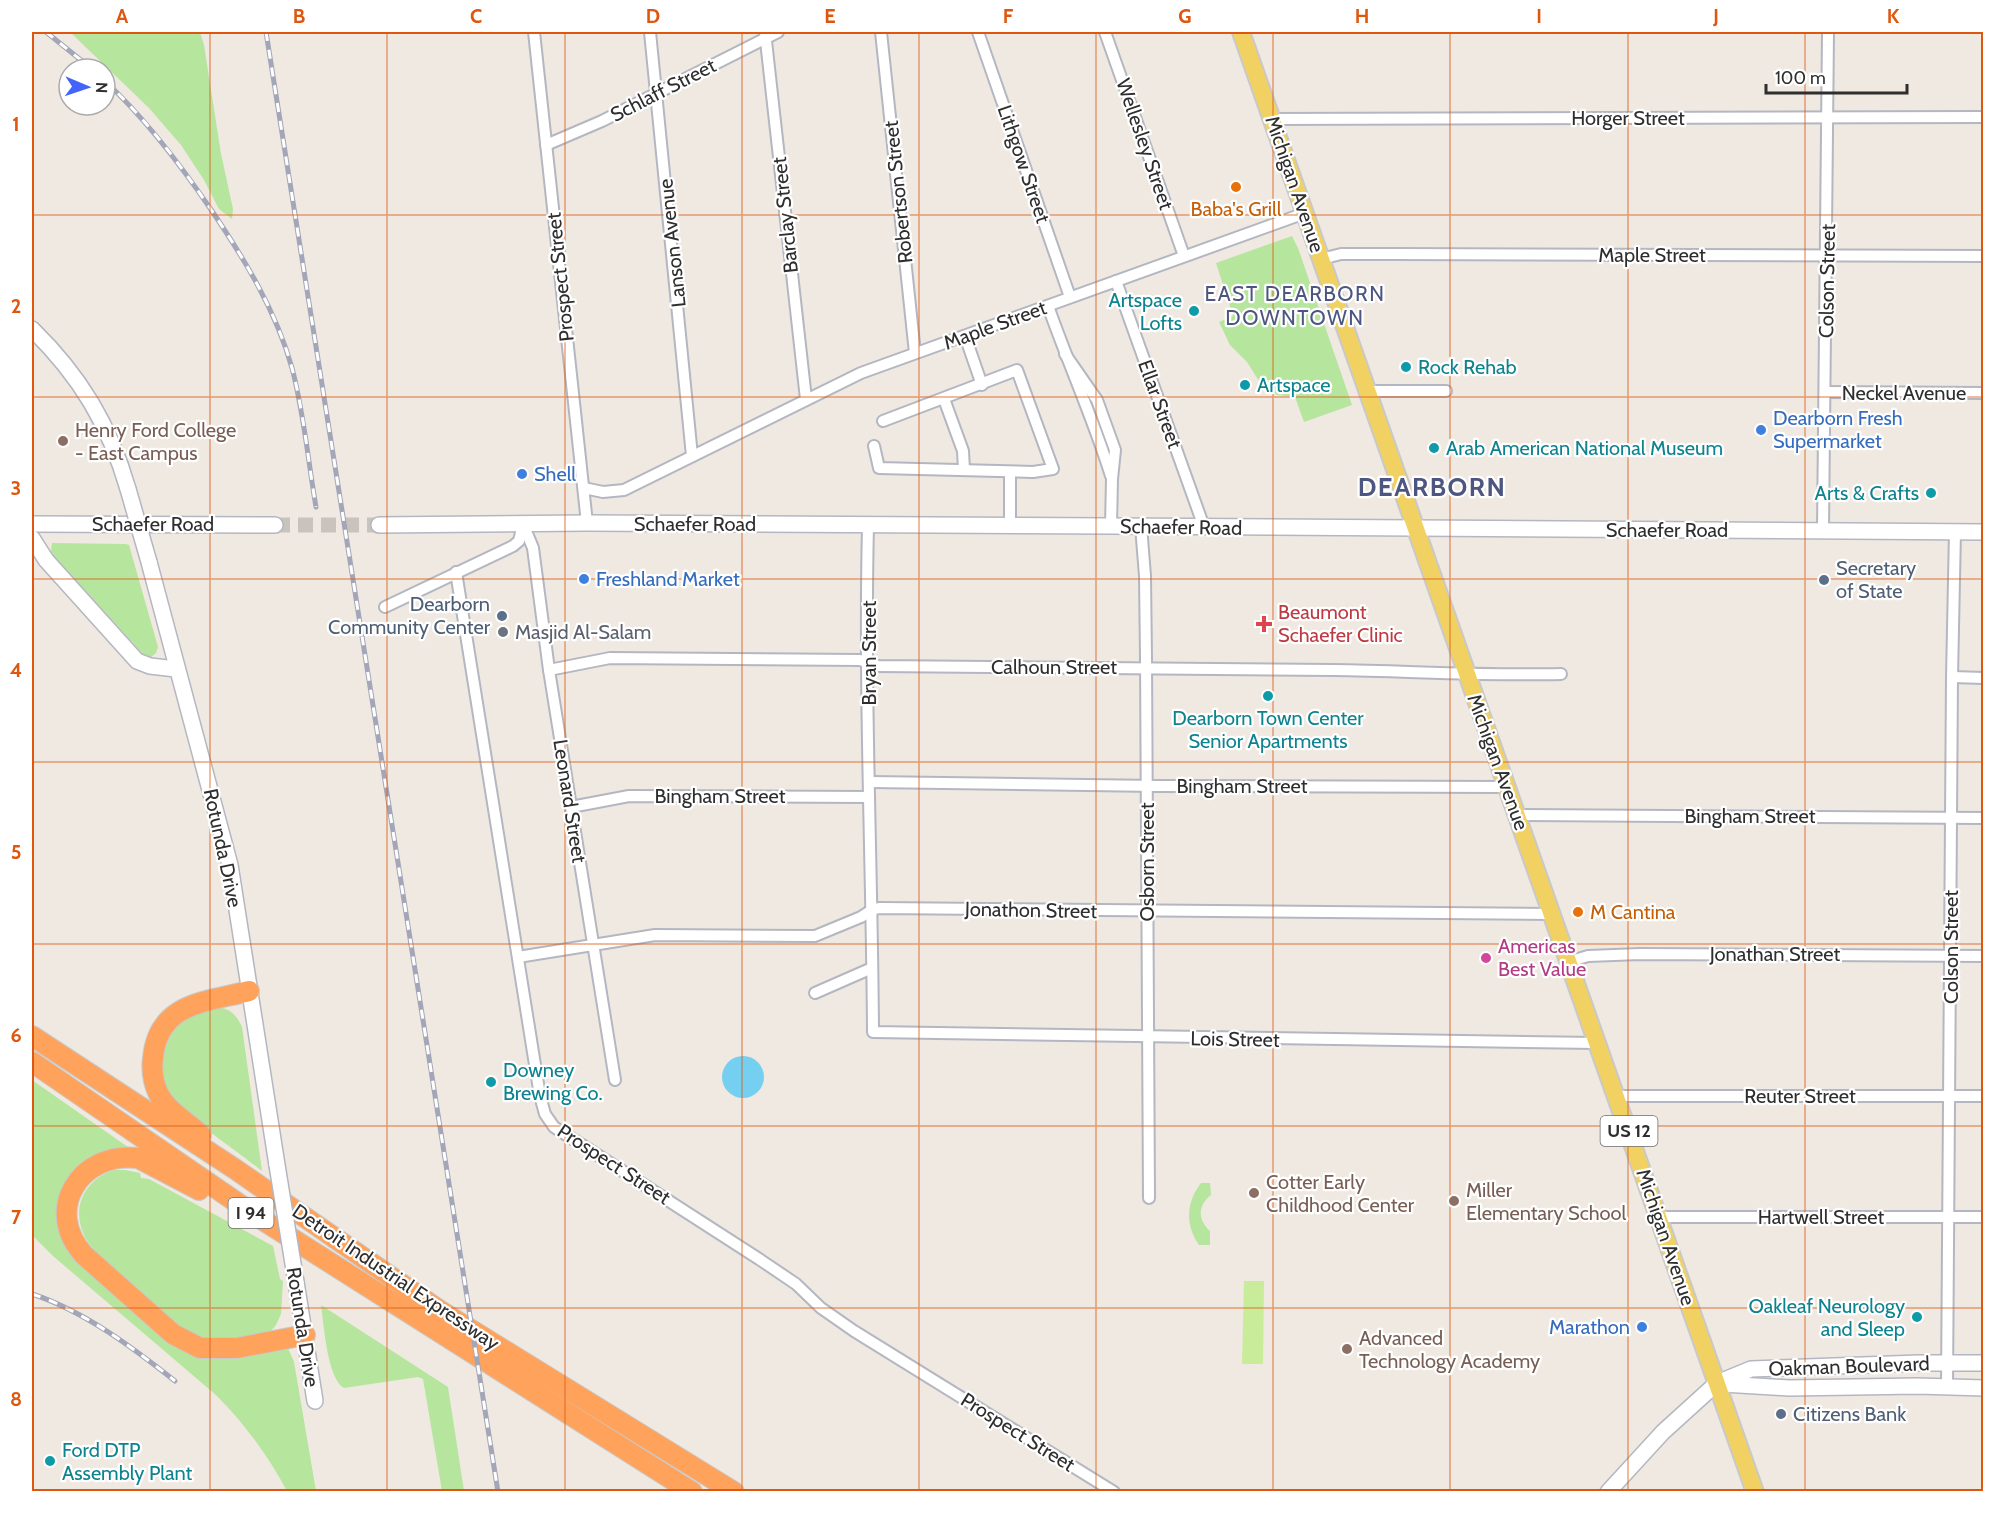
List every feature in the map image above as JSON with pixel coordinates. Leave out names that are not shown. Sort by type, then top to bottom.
[{"type":"highway","points":[[234,1168],[195,1129],[163,1102],[154,1082],[153,1052],[165,1023],[181,1009],[202,1001],[249,991]]},
{"type":"highway","name":"Detroit Industrial Expressway","points":[[32,1036],[234,1168],[440,1310],[734,1491]]},
{"type":"highway","name":"Detroit Industrial Expressway","points":[[32,1062],[258,1217],[692,1491]]},
{"type":"highway","points":[[258,1217],[194,1188],[138,1158],[127,1157],[108,1159],[87,1171],[71,1192],[66,1218],[74,1243],[84,1256],[173,1334],[188,1343],[200,1348],[227,1349],[304,1335]]},
{"type":"main road","name":"Michigan Avenue","points":[[1241,32],[1755,1491]]},
{"type":"main road","name":"Rotunda Drive","points":[[32,329],[77,379],[96,408],[111,440],[149,562],[228,856],[315,1401]]},
{"type":"main road","name":"Schaefer Road","points":[[379,525],[587,523],[1983,532]]},
{"type":"main road","name":"Schaefer Road","points":[[32,524],[275,525]]},
{"type":"main road","points":[[32,538],[46,560],[137,660],[150,666],[176,669]]},
{"type":"main road","name":"Oakman Boulevard","points":[[1608,1491],[1663,1432],[1717,1383],[1751,1369],[1948,1362],[1983,1363]]},
{"type":"main road","points":[[1918,1386],[1924,1381],[1926,1375],[1919,1363]]},
{"type":"main road","name":"Oakman Boulevard","points":[[1717,1383],[1789,1388],[1918,1386],[1983,1388]]},
{"type":"street","name":"Prospect Street","points":[[534,32],[587,523]]},
{"type":"street","name":"Lanson Avenue","points":[[650,32],[692,456]]},
{"type":"street","name":"Schlaff Street","points":[[546,145],[602,121],[765,35],[778,32]]},
{"type":"street","name":"Robertson Street","points":[[881,32],[915,353]]},
{"type":"street","name":"Lithgow Street","points":[[978,32],[1070,297]]},
{"type":"street","name":"Wellesley Street","points":[[1105,32],[1184,256]]},
{"type":"street","name":"Colson Street","points":[[1823,530],[1828,32]]},
{"type":"street","name":"Barclay Street","points":[[765,35],[806,399]]},
{"type":"street","name":"Horger Street","points":[[1272,119],[1983,117]]},
{"type":"street","name":"Maple Street","points":[[584,489],[603,492],[624,490],[861,373],[1305,213]]},
{"type":"street","name":"Maple Street","points":[[1321,259],[1341,254],[1983,256]]},
{"type":"street","name":"Ellar Street","points":[[1116,281],[1204,527]]},
{"type":"street","points":[[1048,306],[1065,354],[1093,420],[1112,479],[1111,526]]},
{"type":"street","points":[[965,336],[982,385]]},
{"type":"street","points":[[874,446],[879,468],[1010,472],[1053,469],[1017,370],[883,421]]},
{"type":"street","points":[[1367,391],[1446,391]]},
{"type":"street","name":"Neckel Avenue","points":[[1825,392],[1983,393]]},
{"type":"street","points":[[944,399],[963,451],[964,470]]},
{"type":"street","points":[[1010,472],[1010,526]]},
{"type":"street","points":[[385,607],[513,546],[519,541],[523,524]]},
{"type":"street","name":"Leonard Street","points":[[523,524],[533,548],[549,670],[615,1080]]},
{"type":"street","name":"Bryan Street","points":[[868,525],[869,797]]},
{"type":"street","name":"Osborn Street","points":[[1141,526],[1145,576],[1149,1198]]},
{"type":"street","name":"Colson Street","points":[[1947,1387],[1955,531]]},
{"type":"street","name":"Prospect Street","points":[[456,572],[540,1096],[545,1114],[553,1126],[796,1284],[821,1308],[854,1331],[1114,1491]]},
{"type":"street","name":"Calhoun Street","points":[[549,670],[610,658],[860,660],[878,666],[1445,672],[1490,676],[1560,674]]},
{"type":"street","points":[[1952,677],[1983,678]]},
{"type":"street","name":"Bingham Street","points":[[870,782],[1146,786],[1507,787]]},
{"type":"street","name":"Bingham Street","points":[[571,807],[629,796],[869,797]]},
{"type":"street","points":[[814,993],[872,968],[869,797]]},
{"type":"street","name":"Bingham Street","points":[[1517,815],[1983,818]]},
{"type":"street","name":"Jonathon Street","points":[[518,957],[655,935],[823,935],[872,910],[896,908],[1552,914]]},
{"type":"street","name":"Jonathan Street","points":[[1568,962],[1588,956],[1640,954],[1983,956]]},
{"type":"street","name":"Lois Street","points":[[872,968],[873,1032],[1597,1043]]},
{"type":"street","name":"Reuter Street","points":[[1616,1096],[1983,1096]]},
{"type":"street","name":"Hartwell Street","points":[[1659,1217],[1983,1217]]},
{"type":"green space","points":[[70,32],[200,32],[233,209],[232,219],[219,209],[204,180],[181,145],[149,108],[117,77],[117,57],[96,57]]},
{"type":"green space","points":[[1292,236],[1352,405],[1304,422],[1295,397],[1277,395],[1259,381],[1247,362],[1230,345],[1219,322],[1233,316],[1216,263]]},
{"type":"green space","points":[[52,543],[129,545],[158,647],[156,653],[151,657],[143,654],[54,556],[51,551]]},
{"type":"green space","points":[[213,1007],[231,1012],[242,1027],[262,1171],[217,1138],[176,1101],[168,1090],[162,1064],[168,1040],[182,1021]]},
{"type":"green space","points":[[32,1080],[135,1152],[111,1152],[60,1215],[167,1340],[191,1354],[288,1348],[294,1362],[316,1491],[287,1491],[255,1441],[216,1395],[53,1256],[32,1235]]},
{"type":"green space","points":[[114,1170],[140,1173],[141,1178],[149,1179],[273,1246],[280,1279],[283,1281],[281,1314],[270,1332],[259,1337],[212,1342],[190,1337],[100,1261],[102,1258],[88,1242],[81,1228],[80,1207],[82,1197],[94,1181]]},
{"type":"green space","points":[[1201,1183],[1210,1183],[1211,1195],[1201,1208],[1201,1218],[1210,1231],[1210,1245],[1199,1245],[1191,1229],[1190,1206]]},
{"type":"green space","points":[[1244,1281],[1264,1281],[1263,1364],[1242,1364]]},
{"type":"green space","points":[[321,1305],[448,1387],[464,1491],[442,1491],[423,1379],[418,1377],[344,1388],[338,1382],[330,1363]]},
{"type":"water","points":[[743,1056],[758,1062],[764,1077],[758,1092],[743,1098],[728,1092],[722,1077],[728,1062]]},
{"type":"tunnel","points":[[275,525],[379,525]]},
{"type":"railway","points":[[46,32],[77,57]]},
{"type":"railway","points":[[266,32],[498,1492]]},
{"type":"railway","points":[[117,93],[148,126],[188,176],[236,248],[268,306],[292,368],[303,420],[316,507]]},
{"type":"railway","points":[[32,1294],[89,1320],[125,1343],[175,1381]]},
{"type":"place","name":"Baba's Grill","points":[[1236,187]]},
{"type":"place","name":"Artspace Lofts","points":[[1194,311]]},
{"type":"place","name":"Rock Rehab","points":[[1406,367]]},
{"type":"place","name":"Artspace","points":[[1245,385]]},
{"type":"place","name":"Dearborn Fresh Supermarket","points":[[1761,430]]},
{"type":"place","name":"Henry Ford College - East Campus","points":[[63,441]]},
{"type":"place","name":"Arab American National Museum","points":[[1434,448]]},
{"type":"place","name":"Shell","points":[[522,474]]},
{"type":"place","name":"Arts & Crafts","points":[[1931,493]]},
{"type":"place","name":"Freshland Market","points":[[584,579]]},
{"type":"place","name":"Secretary of State","points":[[1824,580]]},
{"type":"place","name":"Dearborn Community Center","points":[[502,616]]},
{"type":"place","name":"Beaumont Schaefer Clinic","points":[[1264,624]]},
{"type":"place","name":"Masjid Al-Salam","points":[[503,632]]},
{"type":"place","name":"Dearborn Town Center Senior Apartments","points":[[1268,696]]},
{"type":"place","name":"M Cantina","points":[[1578,912]]},
{"type":"place","name":"Americas Best Value","points":[[1486,958]]},
{"type":"place","name":"Downey Brewing Co.","points":[[491,1082]]},
{"type":"place","name":"Cotter Early Childhood Center","points":[[1254,1193]]},
{"type":"place","name":"Miller Elementary School","points":[[1454,1201]]},
{"type":"place","name":"Oakleaf Neurology and Sleep","points":[[1917,1317]]},
{"type":"place","name":"Marathon","points":[[1642,1327]]},
{"type":"place","name":"Advanced Technology Academy","points":[[1347,1349]]},
{"type":"place","name":"Citizens Bank","points":[[1781,1414]]},
{"type":"place","name":"Ford DTP Assembly Plant","points":[[50,1461]]},
{"type":"district","name":"EAST DEARBORN DOWNTOWN","points":[[1295,305]]},
{"type":"district","name":"DEARBORN","points":[[1432,487]]}]
